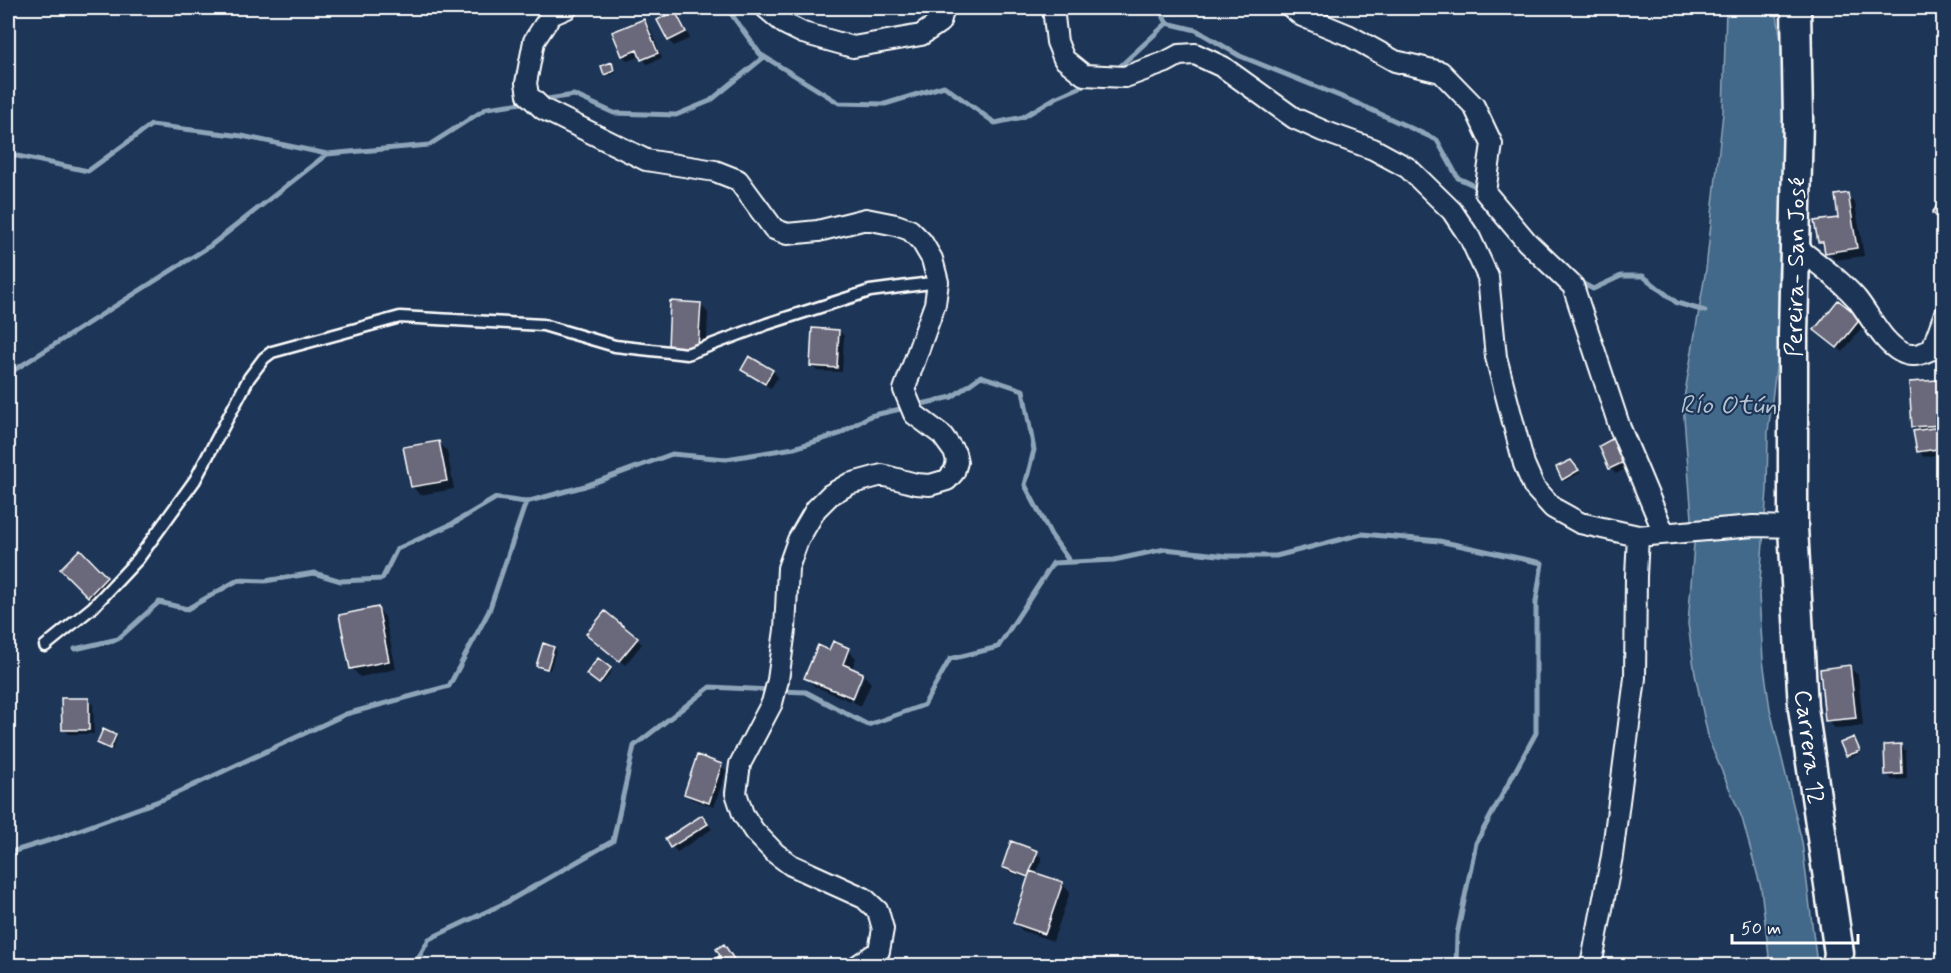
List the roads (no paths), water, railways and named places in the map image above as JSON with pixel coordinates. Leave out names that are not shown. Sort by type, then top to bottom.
[{"type":"street","points":[[567,8],[551,15],[534,41],[526,83],[528,95],[543,109],[646,160],[715,171],[738,180],[774,229],[787,234],[818,231],[866,219],[910,230],[922,242],[932,259],[938,282],[935,304],[904,390],[914,414],[942,435],[956,453],[957,462],[954,472],[947,480],[930,485],[882,476],[849,484],[830,495],[816,510],[798,540],[788,568],[785,630],[778,680],[772,703],[740,764],[736,794],[743,814],[754,831],[775,853],[791,865],[864,898],[878,910],[883,929],[879,951],[857,966]]},
{"type":"street","points":[[766,8],[785,24],[803,33],[853,47],[921,35],[940,22],[944,8]]},
{"type":"street","points":[[1053,8],[1058,42],[1064,59],[1083,75],[1125,77],[1158,66],[1179,55],[1195,54],[1224,67],[1294,118],[1373,149],[1408,168],[1452,211],[1470,238],[1488,276],[1496,357],[1524,464],[1534,487],[1553,508],[1580,523],[1638,536],[1753,526],[1793,526]]},
{"type":"street","points":[[1292,8],[1302,16],[1348,35],[1395,62],[1441,72],[1474,106],[1492,144],[1486,185],[1527,242],[1573,286],[1620,428],[1664,532]]},
{"type":"street","name":"Pereira- San José","points":[[1793,526],[1792,335],[1798,119],[1796,8]]},
{"type":"street","points":[[1795,246],[1825,269],[1855,297],[1891,344],[1903,353],[1917,356],[1938,349],[1944,316]]},
{"type":"street","name":"Carrera 12","points":[[1793,526],[1803,708],[1839,953],[1838,966]]},
{"type":"street","points":[[1591,966],[1612,856],[1635,678],[1638,536]]},
{"type":"lane","points":[[45,646],[93,607],[138,559],[195,480],[249,378],[264,358],[272,352],[400,317],[543,325],[615,346],[687,354],[767,324],[870,291],[938,282]]},
{"type":"water","name":"Río Otún","points":[[1726,8],[1776,8],[1792,114],[1778,273],[1779,344],[1768,432],[1767,490],[1759,595],[1763,660],[1770,709],[1802,842],[1817,965],[1770,965],[1761,888],[1742,818],[1709,741],[1695,674],[1688,624],[1694,544],[1683,404],[1706,269],[1723,113]]},
{"type":"waterway","points":[[727,8],[760,54],[839,103],[885,104],[944,86],[995,123],[1023,117],[1057,97],[1090,83]]},
{"type":"waterway","points":[[1159,8],[1167,23]]},
{"type":"waterway","points":[[1114,72],[1167,23],[1196,30],[1240,56],[1352,101],[1437,140],[1458,178],[1482,189]]},
{"type":"waterway","points":[[541,100],[574,95],[614,113],[676,115],[710,101],[764,57]]},
{"type":"waterway","points":[[8,374],[210,246],[327,154],[429,145],[487,108],[529,102]]},
{"type":"waterway","points":[[8,154],[88,171],[151,125],[242,136],[327,154]]},
{"type":"waterway","points":[[1576,280],[1593,289],[1621,276],[1643,276],[1677,303],[1705,311]]},
{"type":"waterway","points":[[8,853],[57,838],[164,799],[346,714],[449,686],[489,611],[526,502],[585,486],[672,454],[726,459],[794,448],[839,434],[870,416],[952,397],[981,376],[1023,390],[1034,450],[1025,485],[1051,535],[1070,562]]},
{"type":"waterway","points":[[75,649],[118,639],[159,602],[187,609],[238,580],[265,581],[314,573],[341,581],[382,579],[397,549],[452,524],[496,498],[526,502]]},
{"type":"waterway","points":[[780,691],[806,692],[868,725],[924,705],[950,659],[998,647],[1053,563],[1114,560],[1165,549],[1227,556],[1276,556],[1362,534],[1439,541],[1542,563],[1536,602],[1536,733],[1476,843],[1457,935],[1456,966]]},
{"type":"waterway","points":[[414,966],[429,939],[507,902],[613,841],[634,746],[710,687],[771,690]]}]
